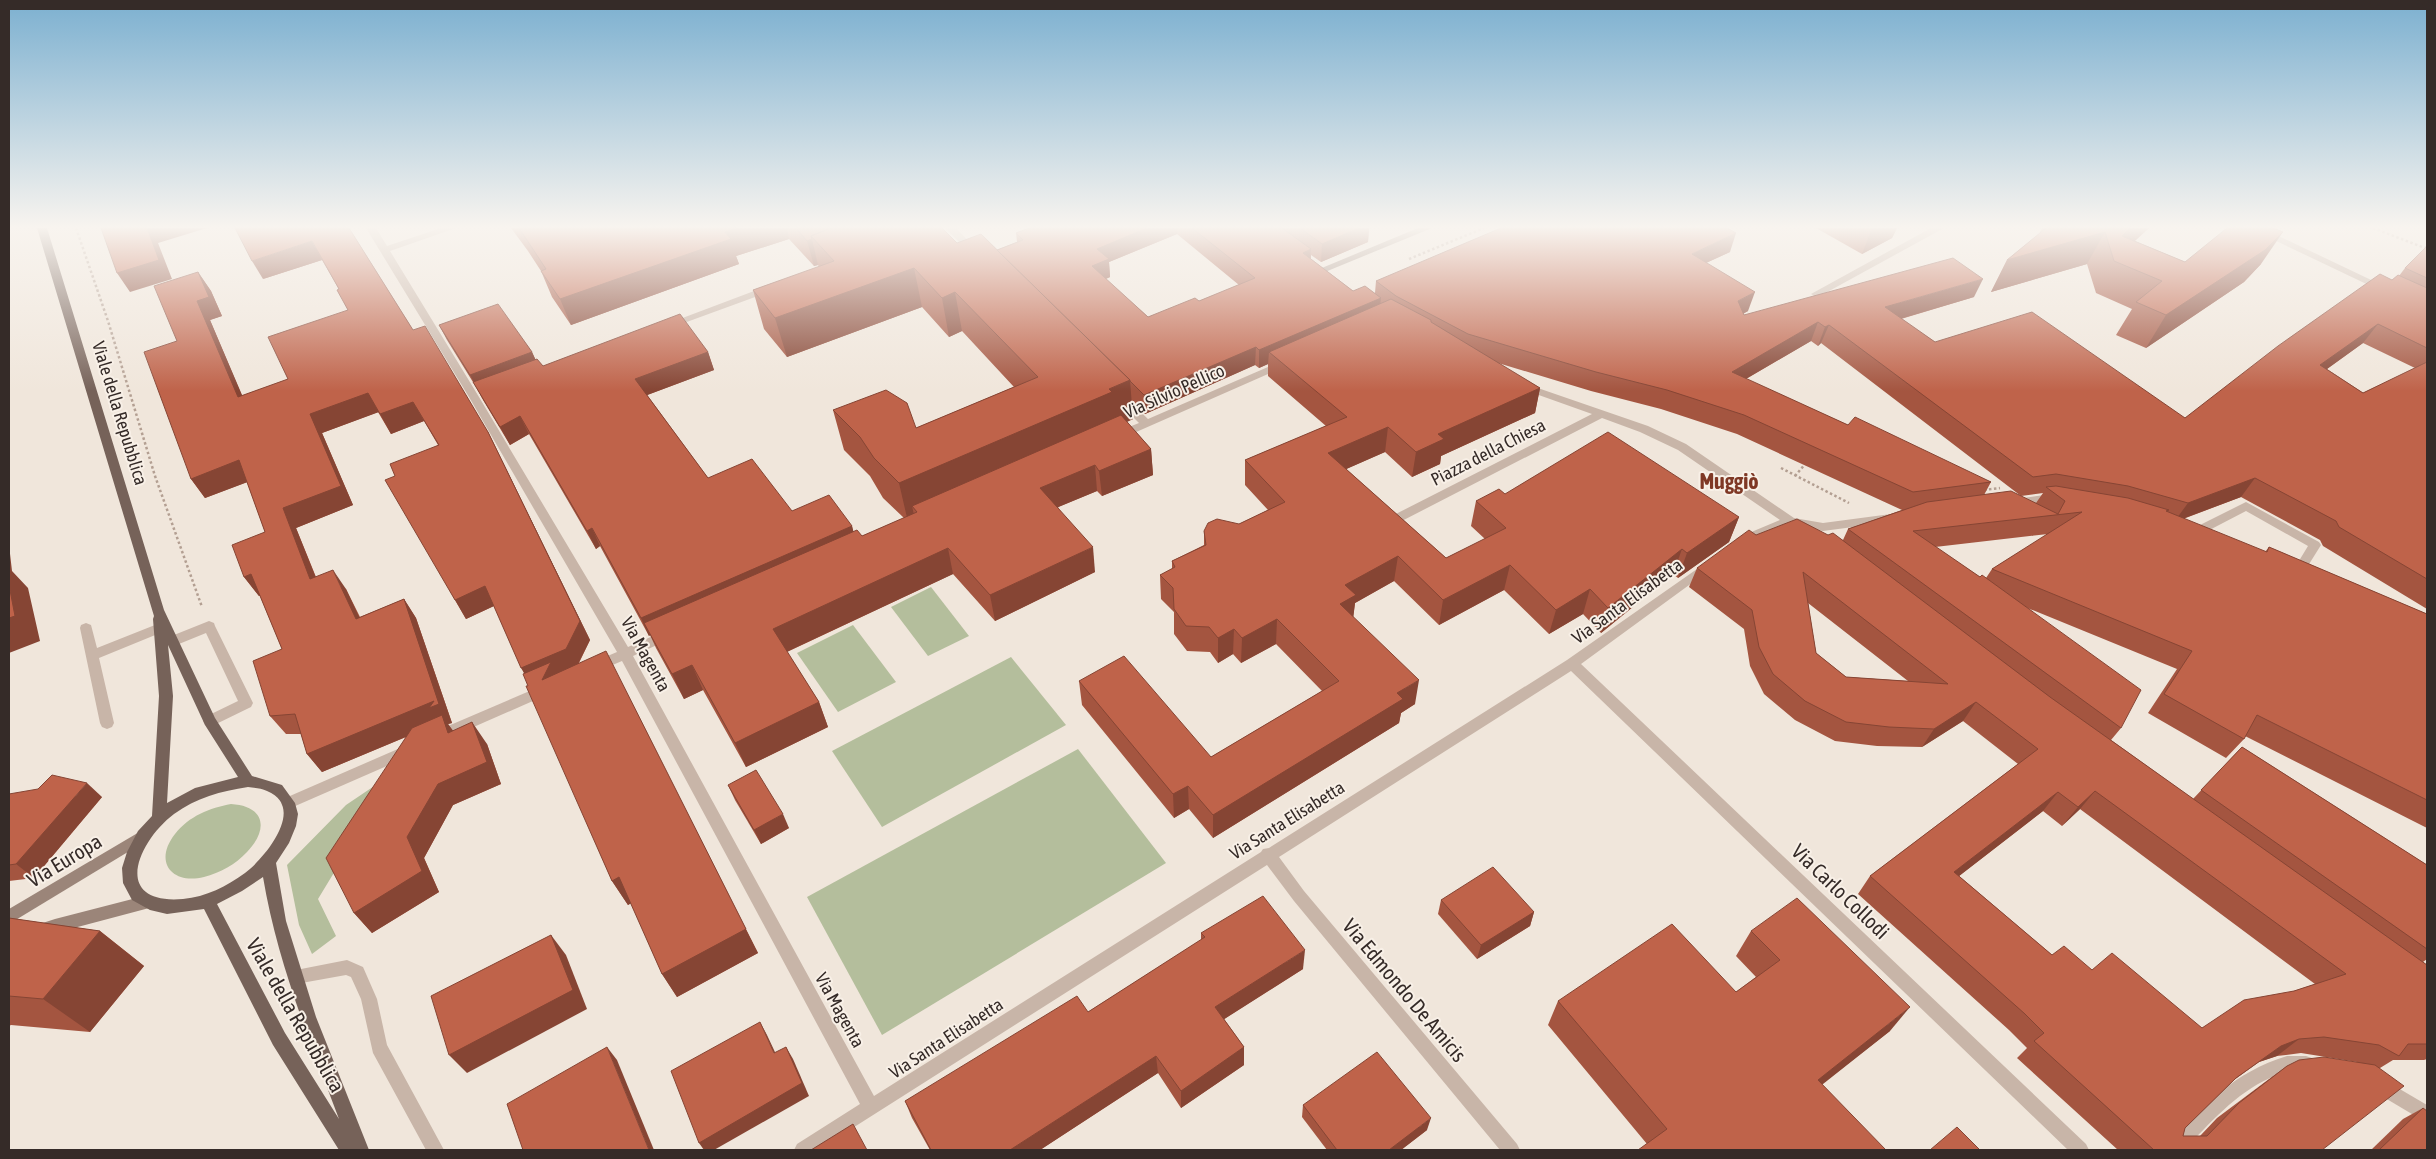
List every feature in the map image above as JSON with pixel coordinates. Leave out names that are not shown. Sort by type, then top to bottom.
[{"type":"main road","name":"Viale della Repubblica","points":[[58,282],[158,610],[210,721],[248,782]]},
{"type":"main road","name":"Viale della Repubblica","points":[[158,610],[166,696],[159,818]]},
{"type":"main road","points":[[248,782],[266,784],[280,791],[288,803],[290,820],[284,841],[268,862],[244,882],[208,900],[175,907],[148,902],[134,891],[128,876],[131,857],[142,837],[159,818],[180,802],[202,791],[226,784],[248,782]]},
{"type":"main road","name":"Viale della Repubblica","points":[[268,862],[278,921],[308,1017],[360,1150]]},
{"type":"main road","name":"Viale della Repubblica","points":[[208,900],[279,1039],[349,1150]]},
{"type":"street","name":"Via Magenta","points":[[406,282],[478,395],[625,654],[871,1108]]},
{"type":"street","points":[[1816,294],[1838,282]]},
{"type":"street","points":[[2369,282],[2392,293]]},
{"type":"street","points":[[659,329],[778,286]]},
{"type":"street","name":"Via Silvio Pellico","points":[[1103,443],[1297,357]]},
{"type":"street","points":[[1511,381],[1644,429],[1682,447],[1821,543]]},
{"type":"street","points":[[1114,392],[1147,424]]},
{"type":"street","name":"Piazza della Chiesa","points":[[1390,522],[1601,414]]},
{"type":"street","points":[[1998,505],[2044,499],[2071,504]]},
{"type":"street","points":[[2210,541],[2187,532],[2246,506],[2315,546],[2297,574]]},
{"type":"street","points":[[1790,521],[1823,527],[1906,516]]},
{"type":"street","name":"Via Santa Elisabetta","points":[[803,1150],[1268,854],[1572,664],[1744,539],[1790,521]]},
{"type":"street","points":[[174,641],[209,626],[246,703],[210,721]]},
{"type":"street","points":[[86,628],[106,724]]},
{"type":"street","points":[[92,656],[160,628]]},
{"type":"street","points":[[579,674],[674,632]]},
{"type":"street","name":"Via Carlo Collodi","points":[[1572,664],[2080,1150]]},
{"type":"street","points":[[288,803],[561,682]]},
{"type":"street","name":"Via Europa","points":[[9,918],[142,837]]},
{"type":"street","name":"Via Edmondo De Amicis","points":[[1268,854],[1299,896],[1511,1150]]},
{"type":"street","points":[[9,941],[55,926],[148,902]]},
{"type":"street","name":"Viale della Repubblica","points":[[296,977],[347,967],[357,972],[369,999],[380,1047],[435,1150]]},
{"type":"street","points":[[2172,1150],[2210,1111],[2258,1074],[2275,1066],[2301,1063],[2320,1065]]},
{"type":"street","points":[[2369,1079],[2427,1115]]},
{"type":"path","points":[[95,282],[155,476],[209,626]]},
{"type":"path","points":[[1795,476],[1811,456]]},
{"type":"path","points":[[1781,468],[1855,506]]},
{"type":"path","points":[[1983,490],[2002,488]]},
{"type":"green space","points":[[931,587],[969,636],[928,656],[891,607]]},
{"type":"green space","points":[[853,625],[896,682],[838,712],[797,653]]},
{"type":"green space","points":[[1011,657],[1066,725],[882,827],[832,751]]},
{"type":"green space","points":[[1078,749],[1166,863],[882,1035],[807,897]]},
{"type":"green space","points":[[395,772],[318,899],[336,936],[312,954],[299,925],[287,865],[346,805]]},
{"type":"green space","points":[[231,804],[251,809],[260,820],[259,835],[247,852],[227,868],[204,877],[183,878],[169,869],[166,862],[166,854],[175,834],[187,822],[200,814]]},
{"type":"building","points":[[166,282],[202,282],[209,297],[197,301],[238,397],[288,379],[268,337],[348,310],[337,290],[339,289],[335,282],[383,282],[413,330],[425,326],[488,432],[580,621],[566,649],[521,668],[485,586],[455,600],[385,480],[395,476],[390,464],[439,445],[413,402],[380,414],[368,393],[310,414],[341,486],[283,508],[310,579],[333,570],[356,619],[404,599],[439,704],[429,708],[434,701],[307,754],[295,714],[270,716],[253,661],[282,649],[251,574],[244,577],[232,545],[265,532],[239,460],[191,479],[144,352],[177,341],[154,286]]},
{"type":"building","points":[[549,282],[608,282],[560,299]]},
{"type":"building","points":[[775,282],[875,282],[775,318],[753,290]]},
{"type":"building","points":[[927,282],[1030,282],[1130,380],[1109,389],[1112,392],[899,483],[874,458],[860,437],[833,410],[886,390],[907,403],[916,428],[1038,377],[955,292],[942,298]]},
{"type":"building","points":[[1030,282],[1110,282],[1148,317],[1195,298],[1199,301],[1245,282],[1341,282],[1353,291],[1365,286],[1381,298],[1259,350],[1256,347],[1144,395]]},
{"type":"building","points":[[1377,282],[1739,282],[1755,292],[1738,301],[1744,315],[1865,282],[1972,282],[1885,307],[1935,342],[2032,312],[2185,418],[2278,346],[2369,282],[2414,282],[2427,288],[2427,348],[2378,324],[2320,365],[2363,393],[2427,362],[2427,579],[2339,527],[2336,521],[2255,478],[2188,503],[2128,486],[2056,474],[2033,477],[1829,325],[1825,327],[1818,322],[1732,372],[1848,425],[1855,417],[1991,482],[1913,492],[1744,415],[1667,390],[1596,372],[1468,334],[1396,296]]},
{"type":"building","points":[[2161,282],[2216,282],[2166,315],[2136,302]]},
{"type":"building","points":[[1391,299],[1431,320],[1431,322],[1540,388],[1438,434],[1444,439],[1416,452],[1388,427],[1328,453],[1446,558],[1506,528],[1476,501],[1499,489],[1505,494],[1608,432],[1739,517],[1687,553],[1682,549],[1608,608],[1590,589],[1556,610],[1510,565],[1443,600],[1398,556],[1345,585],[1356,595],[1340,604],[1419,680],[1397,693],[1403,699],[1213,815],[1188,786],[1173,794],[1079,681],[1124,656],[1211,757],[1339,681],[1277,619],[1242,638],[1234,629],[1218,638],[1209,627],[1186,626],[1174,609],[1173,588],[1160,575],[1175,567],[1172,561],[1206,545],[1204,531],[1208,523],[1217,519],[1239,524],[1285,502],[1245,460],[1347,417],[1269,352]]},
{"type":"building","points":[[498,304],[532,352],[470,375],[439,325]]},
{"type":"building","points":[[680,314],[708,352],[635,379],[708,478],[752,459],[792,511],[829,495],[852,526],[641,618],[592,528],[587,531],[520,416],[500,427],[473,382],[537,359],[543,366]]},
{"type":"building","points":[[1121,415],[1151,449],[1099,471],[1095,465],[1040,488],[1093,547],[990,595],[948,548],[773,629],[819,702],[735,743],[692,665],[672,674],[644,623],[857,530],[862,536],[917,512],[912,506]]},
{"type":"building","points":[[2056,486],[2128,498],[2169,510],[2166,511],[2267,552],[2269,547],[2427,614],[2427,800],[2257,715],[2244,739],[2164,694],[2192,651],[1992,569],[2082,512],[1913,531],[1980,577],[1982,575],[2141,690],[2121,728],[1848,529],[1927,502],[2011,491],[2058,514],[2065,501],[2046,487]]},
{"type":"building","points":[[1797,519],[1828,535],[1833,533],[2050,697],[2427,965],[2427,1044],[2408,1044],[2399,1056],[2379,1045],[2324,1037],[2299,1039],[2281,1046],[2236,1078],[2185,1128],[2183,1136],[2207,1136],[2239,1103],[2287,1066],[2299,1060],[2324,1057],[2375,1065],[2404,1086],[2322,1150],[2154,1150],[2034,1041],[2044,1033],[2025,1014],[1870,876],[2038,749],[1976,702],[1934,729],[1889,727],[1846,722],[1805,701],[1773,674],[1759,647],[1752,610],[1697,568],[1749,530],[1756,535]],"holes":[[[1803,572],[1948,684],[1846,677],[1816,653]],[[2095,791],[2346,974],[2294,991],[2244,1000],[2202,1028],[2112,953],[2092,970],[2064,946],[2052,955],[1954,872],[2058,792],[2078,807]]]},
{"type":"building","points":[[9,585],[15,616],[9,618]]},
{"type":"building","points":[[606,651],[746,929],[662,974],[619,877],[612,881],[526,686],[528,686],[523,674],[551,662],[542,680]]},
{"type":"building","points":[[442,715],[448,733],[472,722],[487,762],[438,784],[407,837],[422,871],[354,913],[326,858],[412,728]]},
{"type":"building","points":[[2242,747],[2427,865],[2427,949],[2201,790]]},
{"type":"building","points":[[756,770],[783,814],[754,830],[728,785]]},
{"type":"building","points":[[52,775],[87,783],[16,864],[9,865],[9,794],[38,789]]},
{"type":"building","points":[[1493,867],[1534,912],[1481,945],[1441,900]]},
{"type":"building","points":[[1263,896],[1305,950],[1215,1007],[1244,1047],[1181,1091],[1156,1056],[1010,1150],[931,1150],[905,1101],[1077,996],[1088,1012],[1205,937],[1201,933]]},
{"type":"building","points":[[1797,898],[1910,1007],[1818,1080],[1886,1150],[1638,1150],[1667,1129],[1558,1001],[1672,924],[1736,992],[1780,960],[1751,931]]},
{"type":"building","points":[[9,918],[100,931],[43,999],[9,996]]},
{"type":"building","points":[[551,935],[573,990],[449,1055],[431,996]]},
{"type":"building","points":[[760,1022],[774,1053],[786,1047],[802,1083],[699,1143],[671,1071]]},
{"type":"building","points":[[607,1047],[649,1150],[523,1150],[507,1104]]},
{"type":"building","points":[[1377,1052],[1431,1118],[1389,1150],[1337,1150],[1303,1105]]},
{"type":"building","points":[[2423,1108],[2427,1111],[2427,1150],[2379,1150]]},
{"type":"building","points":[[853,1124],[867,1150],[811,1150]]},
{"type":"building","points":[[1957,1127],[1980,1150],[1930,1150]]},
{"type":"district","name":"Muggiò","points":[[1729,481]]}]
